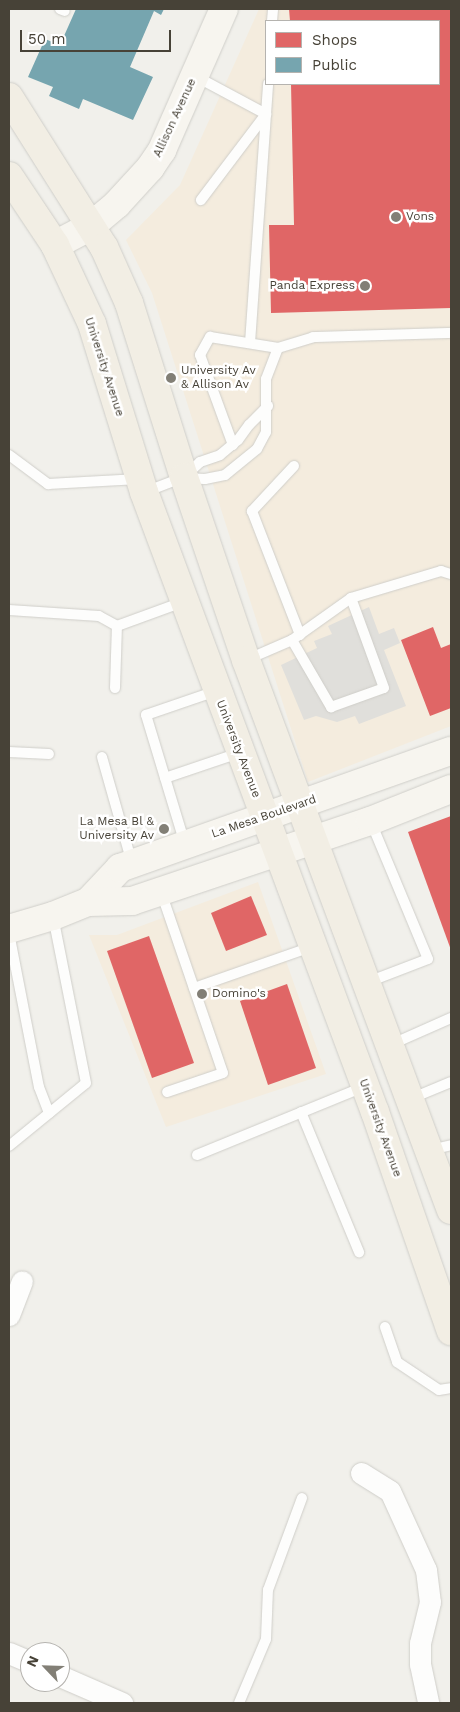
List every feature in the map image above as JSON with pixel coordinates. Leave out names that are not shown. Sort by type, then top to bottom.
[{"type":"main road","name":"Allison Avenue","points":[[55,245],[91,226],[117,204],[150,168],[162,150],[224,9]]},
{"type":"main road","points":[[9,97],[104,247],[129,303],[184,477],[246,660],[299,805],[409,1099],[440,1148],[451,1210]]},
{"type":"main road","name":"University Avenue","points":[[10,181],[55,245],[92,324],[142,486],[183,602],[364,1087],[451,1331]]},
{"type":"main road","name":"La Mesa Boulevard","points":[[88,902],[120,868],[451,751]]},
{"type":"main road","name":"La Mesa Boulevard","points":[[9,929],[52,916],[88,902],[132,901],[370,821],[451,789]]},
{"type":"street","points":[[9,1315],[22,1281]]},
{"type":"street","points":[[361,1473],[390,1491],[426,1570],[430,1602],[420,1643],[420,1664],[428,1703]]},
{"type":"street","points":[[70,1680],[122,1703]]},
{"type":"lane","points":[[195,76],[266,114]]},
{"type":"lane","points":[[250,344],[268,85]]},
{"type":"lane","points":[[201,200],[266,114]]},
{"type":"lane","points":[[233,445],[200,355],[210,337],[278,348],[313,337],[451,333]]},
{"type":"lane","points":[[9,455],[48,484],[142,486],[184,477],[205,479],[225,474],[238,466],[257,449],[266,432],[268,406],[266,379],[278,348]]},
{"type":"lane","points":[[184,477],[200,462],[220,455],[233,445],[268,406]]},
{"type":"lane","points":[[294,466],[252,511],[296,638],[331,707],[384,688],[351,598]]},
{"type":"lane","points":[[246,660],[296,638],[351,598],[441,571],[451,574]]},
{"type":"lane","points":[[9,610],[99,616],[117,626],[183,602]]},
{"type":"lane","points":[[115,688],[117,626]]},
{"type":"lane","points":[[186,845],[146,715],[216,691]]},
{"type":"lane","points":[[9,752],[50,754]]},
{"type":"lane","points":[[165,778],[239,753]]},
{"type":"lane","points":[[102,757],[132,864]]},
{"type":"lane","points":[[365,983],[428,959],[370,821]]},
{"type":"lane","points":[[161,891],[223,1073],[167,1092]]},
{"type":"lane","points":[[9,1146],[86,1083],[52,916]]},
{"type":"lane","points":[[9,934],[39,1087],[49,1113]]},
{"type":"lane","points":[[194,988],[312,946]]},
{"type":"lane","points":[[389,1046],[451,1018]]},
{"type":"lane","points":[[409,1099],[451,1082]]},
{"type":"lane","points":[[197,1155],[364,1087]]},
{"type":"lane","points":[[301,1112],[359,1252]]},
{"type":"lane","points":[[385,1327],[397,1362],[440,1390],[451,1388]]},
{"type":"lane","points":[[239,1703],[266,1639],[268,1590],[302,1498]]},
{"type":"shaded area","points":[[259,9],[451,9],[451,726],[308,782],[152,293],[126,240],[180,185]]},
{"type":"shaded area","points":[[369,607],[379,634],[394,628],[400,643],[384,650],[406,706],[359,724],[355,716],[337,722],[316,716],[304,720],[281,665],[317,648],[314,641],[332,634],[328,626]]},
{"type":"shaded area","points":[[258,882],[326,1074],[166,1127],[89,935],[117,935]]},
{"type":"building: Shops","points":[[289,9],[451,9],[451,308],[271,313],[269,225],[294,225],[291,85],[440,85],[440,20],[290,20]]},
{"type":"building: Shops","points":[[433,627],[441,648],[451,644],[451,708],[430,716],[401,640]]},
{"type":"building: Shops","points":[[451,816],[451,950],[408,832]]},
{"type":"building: Shops","points":[[251,896],[267,935],[226,951],[211,913]]},
{"type":"building: Shops","points":[[149,936],[194,1063],[152,1078],[107,951]]},
{"type":"building: Shops","points":[[287,984],[316,1068],[268,1085],[240,1001]]},
{"type":"building: Public","points":[[76,9],[164,9],[161,15],[154,11],[130,67],[153,77],[133,120],[83,99],[79,109],[49,96],[53,87],[28,77],[45,39],[60,45]]},
{"type":"place","name":"Vons","points":[[396,217]]},
{"type":"place","name":"Panda Express","points":[[365,286]]},
{"type":"place","name":"University Av & Allison Av","points":[[171,378]]},
{"type":"place","name":"La Mesa Bl & University Av","points":[[164,829]]},
{"type":"place","name":"Domino's","points":[[202,994]]}]
